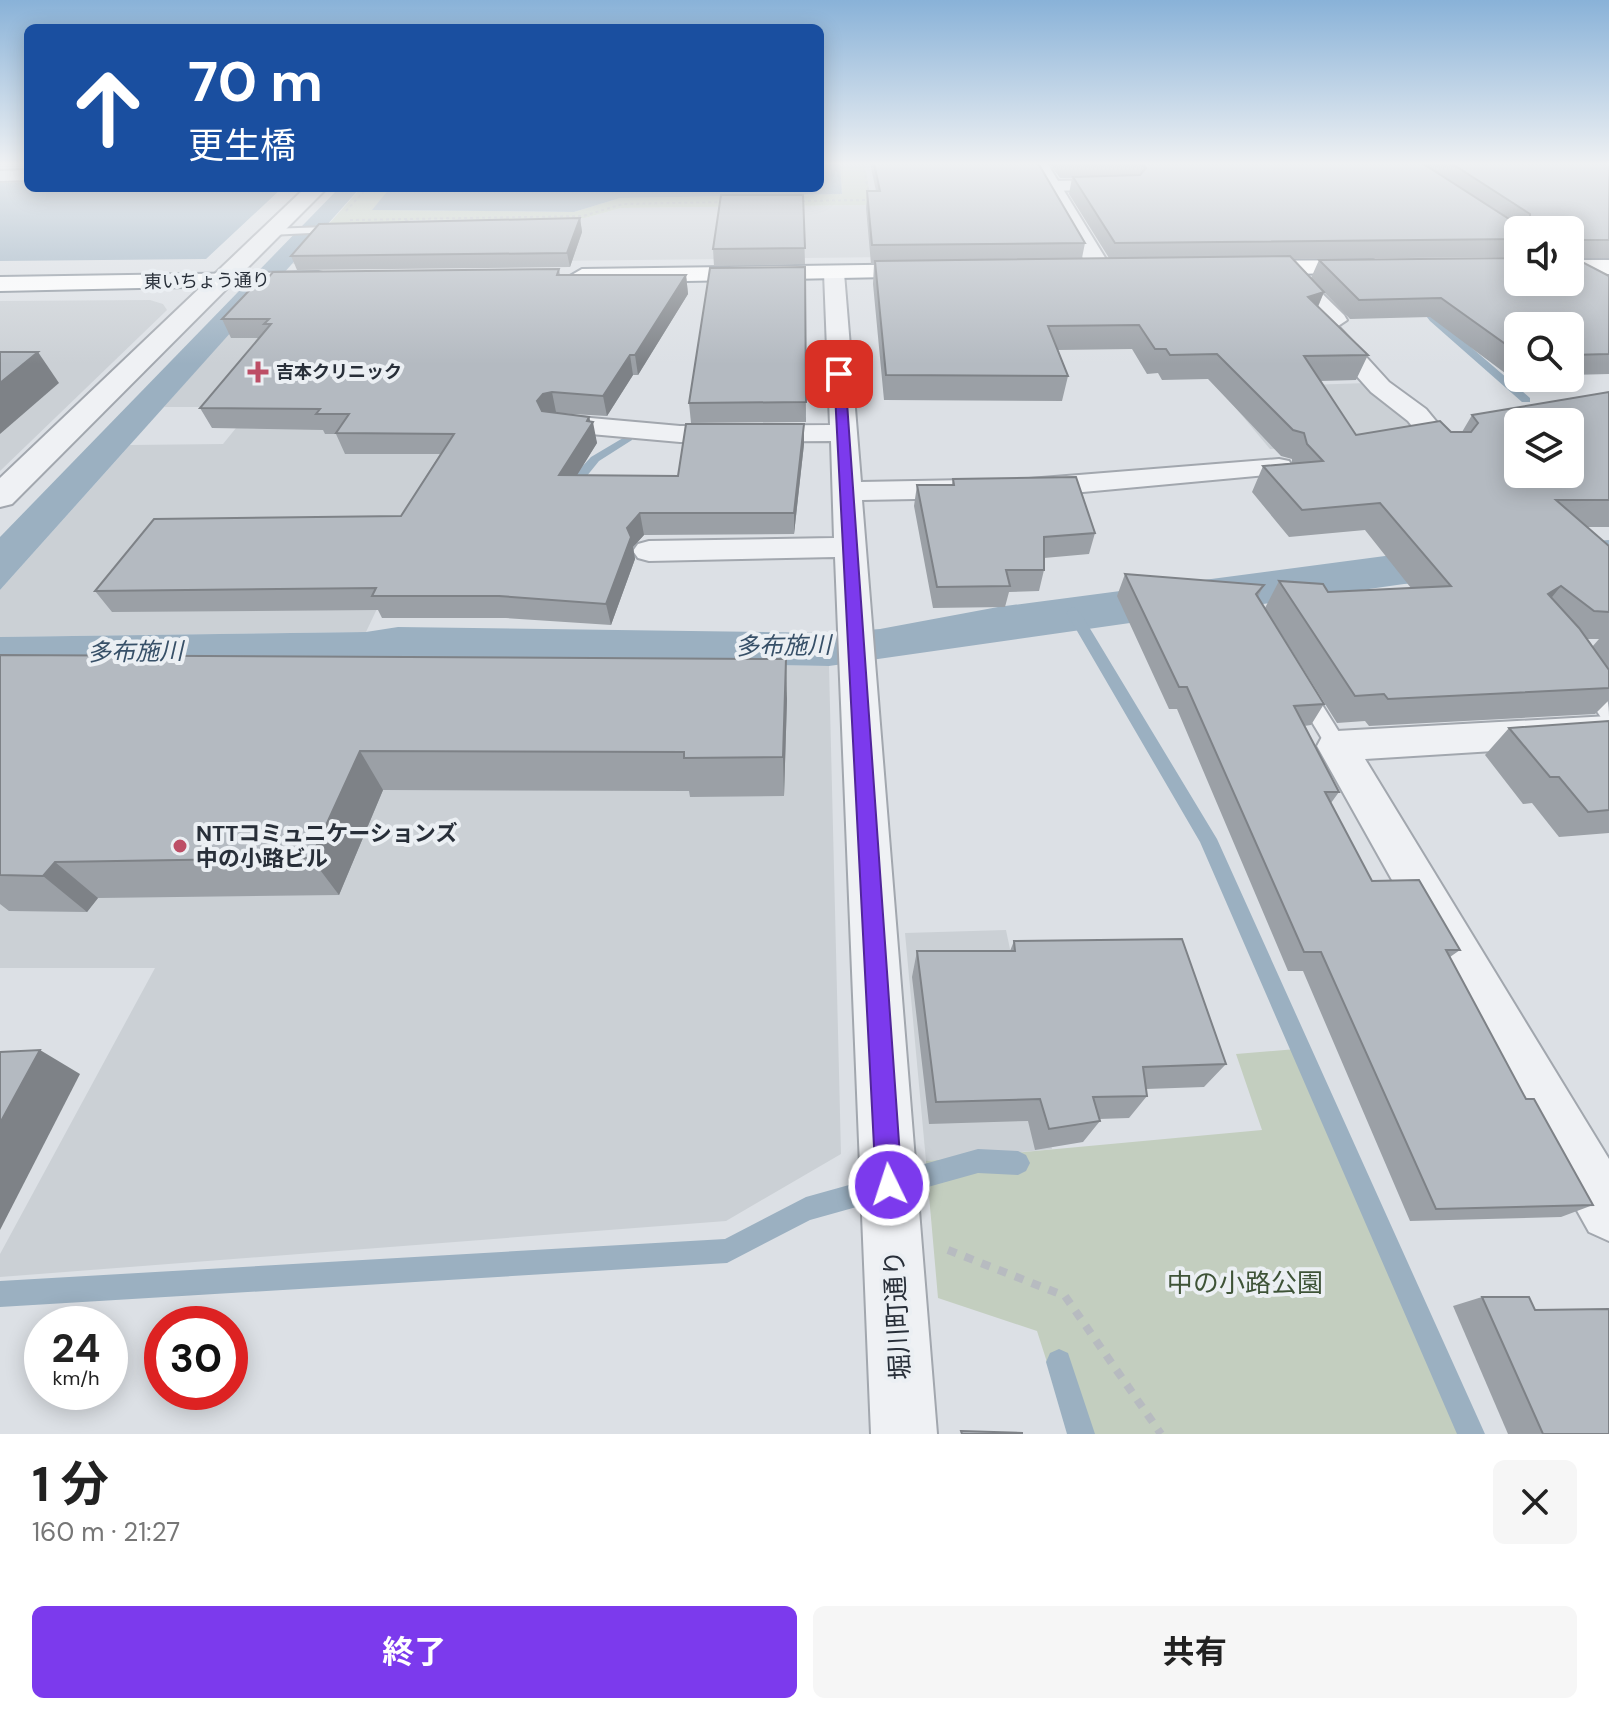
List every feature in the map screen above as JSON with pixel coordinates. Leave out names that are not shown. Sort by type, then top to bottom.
[{"type":"highway","points":[[1584,266],[1609,267]]},
{"type":"highway","points":[[1212,268],[1393,267]]},
{"type":"highway","points":[[1089,269],[1126,269]]},
{"type":"highway","points":[[565,276],[958,271]]},
{"type":"highway","name":"東いちょう通り","points":[[0,284],[344,279]]},
{"type":"street","points":[[1071,230],[1089,269]]},
{"type":"street","points":[[0,497],[280,231]]},
{"type":"street","points":[[1284,267],[1336,320],[1321,322],[1380,387],[1417,415],[1445,449]]},
{"type":"street","name":"堀川町通り","points":[[834,273],[904,1434]]},
{"type":"street","points":[[1584,275],[1609,291]]},
{"type":"street","points":[[557,423],[680,434],[843,433]]},
{"type":"street","points":[[847,491],[1062,487],[1279,467]]},
{"type":"street","points":[[649,551],[850,547]]},
{"type":"street","points":[[1609,730],[1337,746],[1609,1212]]},
{"type":"lane","points":[[280,231],[326,230]]},
{"type":"lane","points":[[1573,661],[1609,714]]},
{"type":"lane","points":[[1297,680],[1337,746]]},
{"type":"path","points":[[326,230],[380,233],[383,230]]},
{"type":"path","points":[[890,1199],[1065,1296],[1161,1434]]},
{"type":"shaded area","points":[[372,230],[1049,230],[1060,255],[292,264],[319,235]]},
{"type":"shaded area","points":[[261,296],[456,442],[366,632],[0,637],[0,590],[130,445],[223,444],[253,407],[164,407]]},
{"type":"shaded area","points":[[150,300],[163,304],[167,310],[0,471],[0,301]]},
{"type":"shaded area","points":[[1367,383],[1416,427],[1338,446],[1270,449],[1219,388]]},
{"type":"shaded area","points":[[481,660],[829,666],[841,1154],[726,1221],[0,1277],[0,1254],[155,968],[0,968],[0,673]]},
{"type":"shaded area","points":[[1006,930],[1052,1149],[926,1161],[905,933]]},
{"type":"green space","points":[[324,230],[372,230],[319,235]]},
{"type":"green space","name":"中の小路公園","points":[[1308,1048],[1476,1434],[1070,1434],[1037,1331],[938,1298],[926,1161],[1262,1130],[1236,1054]]},
{"type":"water","points":[[0,230],[237,230],[206,259],[0,261]]},
{"type":"water","points":[[298,230],[322,230],[0,590],[0,537]]},
{"type":"water","name":"多布施川","points":[[1609,540],[1609,569],[1404,584],[829,666],[481,660],[0,673],[0,637],[366,632],[398,627],[830,633],[880,629],[998,607],[1385,556]]},
{"type":"building","points":[[314,230],[576,230],[567,253],[291,256]]},
{"type":"building","points":[[716,230],[804,230],[805,248],[713,249]]},
{"type":"building","points":[[871,230],[1077,230],[1085,243],[872,245]]},
{"type":"building","points":[[1107,230],[1504,230],[1504,239],[1115,243]]},
{"type":"building","points":[[1584,230],[1609,230],[1609,240],[1584,240]]},
{"type":"building","points":[[1290,256],[1324,292],[1308,297],[1368,355],[1304,356],[1356,435],[1440,421],[1451,432],[1471,432],[1478,423],[1472,415],[1504,410],[1504,488],[1584,488],[1584,408],[1514,408],[1609,392],[1609,500],[1556,500],[1609,546],[1609,612],[1594,611],[1561,586],[1548,594],[1579,628],[1609,670],[1609,688],[1388,699],[1384,694],[1355,696],[1279,581],[1323,584],[1328,592],[1451,586],[1380,503],[1302,510],[1263,466],[1323,461],[1307,444],[1304,433],[1293,430],[1217,354],[1170,355],[1166,349],[1155,349],[1139,325],[1048,326],[1068,376],[886,375],[875,261]]},
{"type":"building","points":[[1504,258],[1504,296],[1584,296],[1584,263],[1609,276],[1609,354],[1584,355],[1584,312],[1504,312],[1504,343],[1441,298],[1359,300],[1319,260]]},
{"type":"building","points":[[805,267],[806,402],[689,403],[710,268]]},
{"type":"building","points":[[559,269],[557,275],[686,275],[635,355],[630,355],[603,396],[552,392],[543,394],[537,401],[542,411],[589,417],[587,421],[593,422],[559,475],[678,476],[686,424],[804,424],[794,513],[640,513],[627,528],[631,537],[606,604],[499,596],[372,596],[376,588],[95,591],[154,519],[401,516],[454,434],[336,433],[349,414],[316,414],[320,409],[200,408],[271,324],[264,324],[269,319],[222,319],[260,279],[267,279],[273,272]]},
{"type":"building","points":[[0,352],[38,352],[0,383]]},
{"type":"building","points":[[1076,477],[1095,533],[1044,537],[1044,570],[1006,570],[1010,586],[937,587],[917,485],[954,485],[953,479]]},
{"type":"building","points":[[1125,574],[1264,585],[1256,594],[1324,704],[1294,706],[1339,792],[1325,792],[1372,881],[1419,880],[1460,950],[1446,950],[1526,1099],[1534,1099],[1593,1205],[1436,1209],[1321,952],[1304,952],[1187,687],[1179,687]]},
{"type":"building","name":"NTTコミュニケーションズ 中の小路ビル","points":[[0,655],[786,659],[783,757],[684,758],[684,752],[360,751],[311,858],[55,862],[43,876],[0,875]]},
{"type":"building","points":[[1609,721],[1609,810],[1588,812],[1559,777],[1550,777],[1509,728]]},
{"type":"building","points":[[1182,939],[1226,1064],[1143,1067],[1147,1096],[1093,1097],[1100,1121],[1049,1129],[1040,1099],[936,1102],[917,951],[1015,951],[1014,941]]},
{"type":"building","points":[[40,1050],[0,1123],[0,1052]]},
{"type":"building","points":[[1482,1297],[1529,1297],[1535,1310],[1609,1309],[1609,1434],[1543,1434]]},
{"type":"building","points":[[961,1431],[1022,1433],[1022,1434],[962,1434]]},
{"type":"waterway","points":[[1421,303],[1433,319],[1526,400]]},
{"type":"waterway","points":[[559,477],[582,474],[595,459],[628,438]]},
{"type":"waterway","points":[[1073,612],[1208,839],[1471,1434]]},
{"type":"waterway","points":[[0,1294],[727,1251],[806,1209],[978,1161],[1018,1163]]},
{"type":"waterway","points":[[1059,1362],[1081,1434]]},
{"type":"place","name":"吉本クリニック","points":[[258,372]]},
{"type":"place","name":"NTTコミュニケーションズ 中の小路ビル","points":[[180,846]]},
{"type":"route","points":[[839,374],[889,1185]]}]
